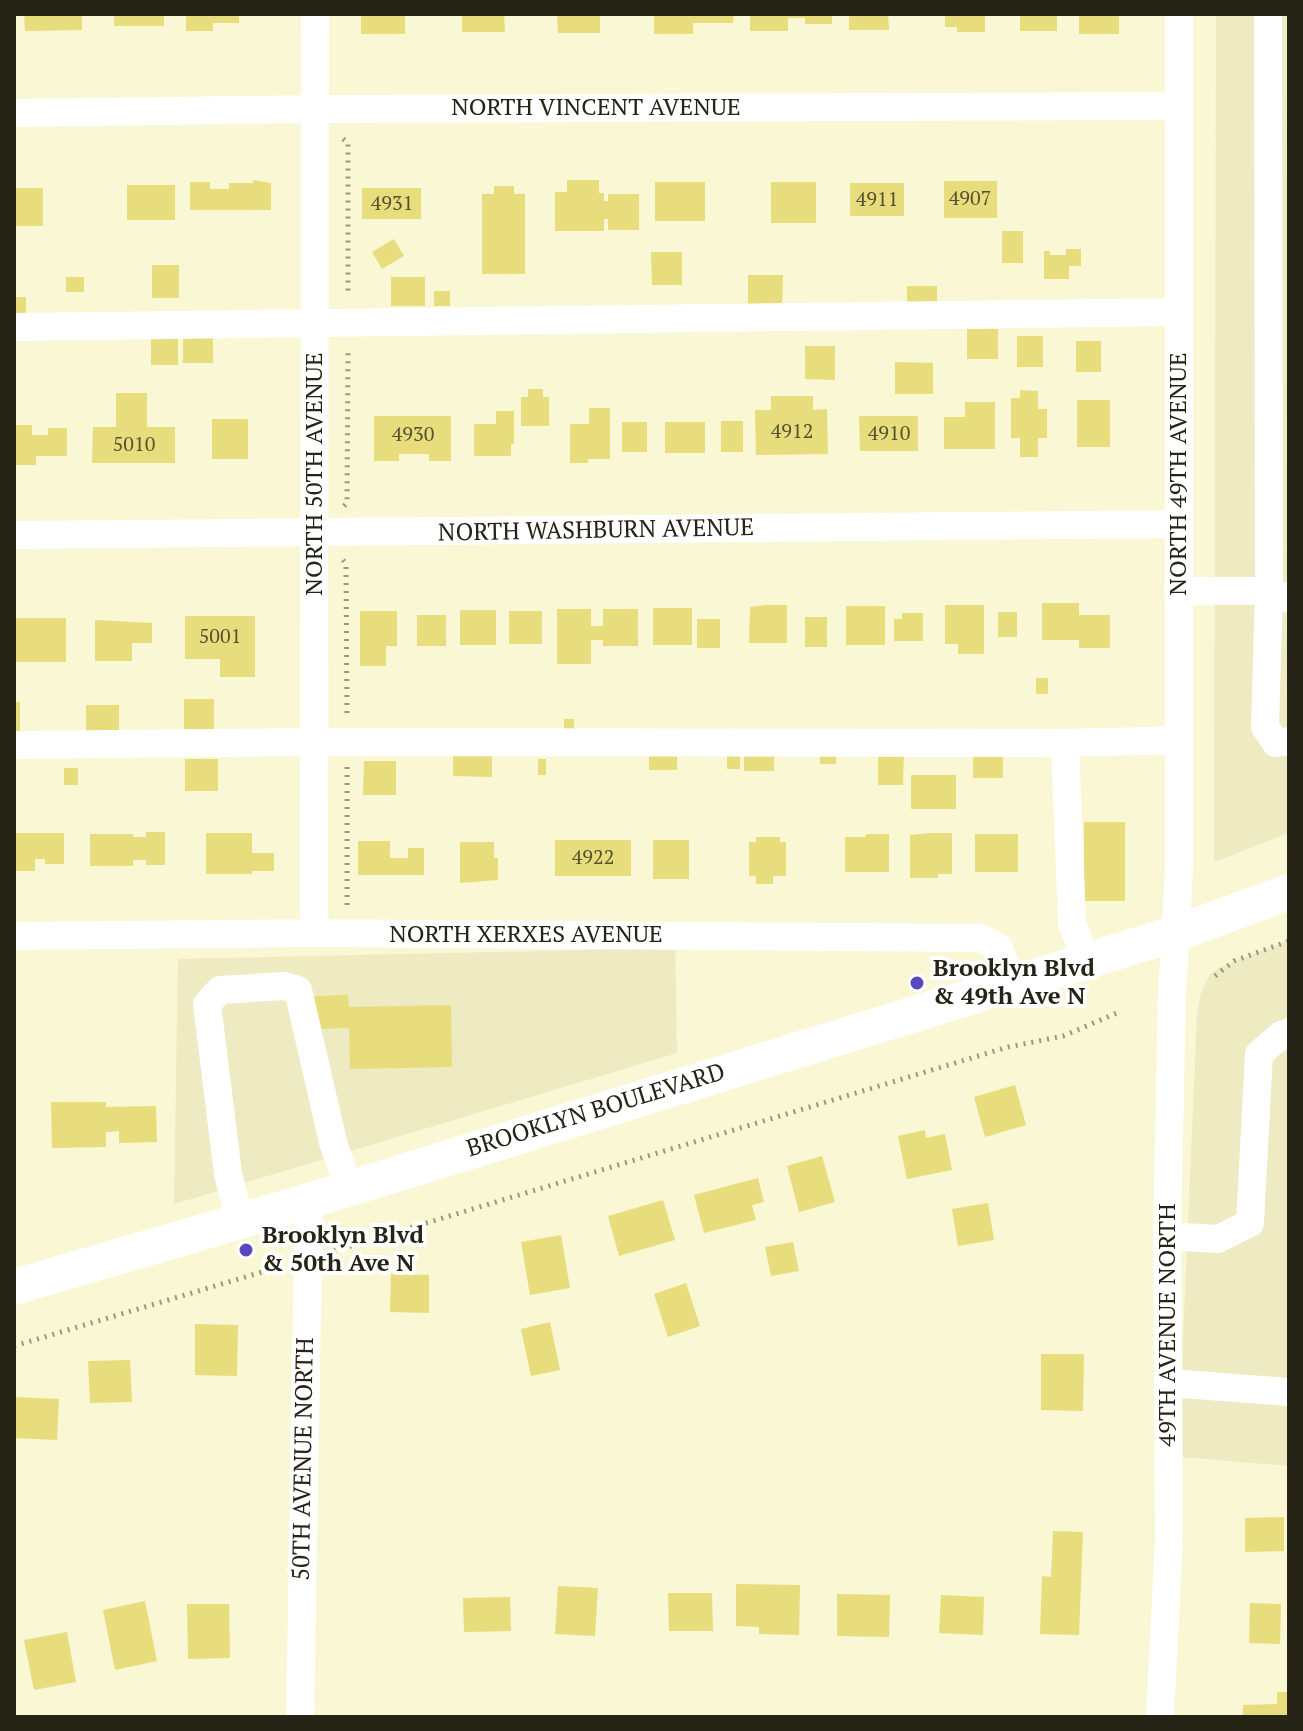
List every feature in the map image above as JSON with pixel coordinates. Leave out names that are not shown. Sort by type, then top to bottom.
[{"type":"main road","name":"BROOKLYN BOULEVARD","points":[[14,1287],[309,1201],[1177,933],[1289,892]]},
{"type":"street","name":"NORTH 50TH AVENUE","points":[[315,14],[314,917],[317,933]]},
{"type":"street","name":"NORTH 49TH AVENUE","points":[[1177,933],[1179,14]]},
{"type":"street","points":[[1268,14],[1279,595],[1265,727],[1276,743],[1289,741]]},
{"type":"street","name":"NORTH VINCENT AVENUE","points":[[14,113],[1179,106]]},
{"type":"street","points":[[14,327],[1179,312]]},
{"type":"street","name":"NORTH WASHBURN AVENUE","points":[[14,535],[1178,524]]},
{"type":"street","points":[[1178,591],[1279,595]]},
{"type":"street","points":[[14,745],[315,742],[1065,743],[1179,740]]},
{"type":"street","points":[[1065,743],[1072,923],[1086,960]]},
{"type":"street","name":"NORTH XERXES AVENUE","points":[[14,936],[317,933],[981,938],[999,948],[1011,983]]},
{"type":"street","name":"49TH AVENUE NORTH","points":[[1160,1717],[1169,1538],[1167,1236],[1172,993],[1177,933]]},
{"type":"street","points":[[240,1221],[228,1174],[207,1004],[220,990],[284,986],[298,990],[333,1142],[348,1187]]},
{"type":"street","points":[[1167,1236],[1218,1239],[1250,1223],[1259,1054],[1289,1032]]},
{"type":"street","name":"50TH AVENUE NORTH","points":[[300,1717],[309,1201]]},
{"type":"street","points":[[1169,1383],[1289,1392]]},
{"type":"path","points":[[1215,976],[1234,961],[1289,941]]},
{"type":"path","points":[[14,1346],[993,1051],[1063,1036],[1117,1013]]},
{"type":"shaded area","points":[[1216,14],[1289,14],[1289,833],[1214,862]]},
{"type":"shaded area","points":[[1289,940],[1289,1466],[1182,1457],[1183,1340],[1197,1015],[1201,993],[1210,974],[1220,967]]},
{"type":"shaded area","points":[[675,948],[677,1053],[174,1204],[178,959]]},
{"type":"building","points":[[24,14],[82,14],[82,30],[25,31]]},
{"type":"building","points":[[114,14],[164,14],[164,26],[114,26]]},
{"type":"building","points":[[186,14],[239,14],[239,23],[213,23],[213,31],[186,31]]},
{"type":"building","points":[[361,14],[405,14],[405,34],[361,34]]},
{"type":"building","points":[[462,14],[504,14],[505,32],[462,32]]},
{"type":"building","points":[[557,14],[600,14],[600,33],[558,33]]},
{"type":"building","points":[[654,14],[734,14],[733,23],[693,23],[693,34],[654,34]]},
{"type":"building","points":[[750,14],[832,14],[832,24],[805,24],[805,18],[788,18],[788,31],[750,31]]},
{"type":"building","points":[[849,14],[888,14],[889,30],[849,30]]},
{"type":"building","points":[[945,14],[985,14],[985,32],[957,32],[957,27],[945,27]]},
{"type":"building","points":[[1020,14],[1057,14],[1057,31],[1020,31]]},
{"type":"building","points":[[1079,14],[1119,14],[1119,34],[1079,34]]},
{"type":"building","points":[[253,180],[271,183],[271,210],[190,210],[190,182],[210,182],[210,189],[229,189],[229,183],[253,183]]},
{"type":"building","points":[[567,180],[599,180],[599,193],[604,193],[604,201],[608,201],[608,194],[639,194],[639,230],[608,230],[608,219],[604,219],[604,231],[555,231],[555,192],[567,192]]},
{"type":"building","points":[[944,181],[997,181],[997,218],[944,218]]},
{"type":"building","points":[[655,182],[705,182],[705,221],[655,221]]},
{"type":"building","points":[[771,182],[816,182],[816,223],[771,223]]},
{"type":"building","points":[[850,183],[904,183],[904,216],[850,216]]},
{"type":"building","points":[[127,185],[175,185],[175,220],[127,220]]},
{"type":"building","points":[[494,186],[514,186],[514,194],[525,194],[525,274],[482,274],[482,194],[494,194]]},
{"type":"building","points":[[14,188],[43,188],[43,226],[14,226]]},
{"type":"building","points":[[362,188],[421,188],[421,219],[362,219]]},
{"type":"building","points":[[1002,231],[1023,231],[1023,263],[1002,263]]},
{"type":"building","points":[[394,239],[404,256],[382,269],[372,252]]},
{"type":"building","points":[[1066,249],[1081,249],[1081,266],[1069,266],[1069,279],[1044,279],[1044,251],[1050,251],[1050,255],[1066,255]]},
{"type":"building","points":[[651,252],[682,252],[682,285],[652,285]]},
{"type":"building","points":[[152,265],[179,265],[179,298],[152,298]]},
{"type":"building","points":[[748,275],[783,275],[782,309],[748,309]]},
{"type":"building","points":[[66,277],[84,277],[84,292],[66,292]]},
{"type":"building","points":[[391,277],[425,277],[425,306],[391,306]]},
{"type":"building","points":[[907,286],[937,286],[937,306],[907,306]]},
{"type":"building","points":[[434,291],[450,291],[450,306],[434,306]]},
{"type":"building","points":[[14,297],[26,297],[26,317],[14,317]]},
{"type":"building","points":[[967,329],[998,329],[998,359],[967,359]]},
{"type":"building","points":[[151,335],[178,335],[178,365],[151,365]]},
{"type":"building","points":[[183,335],[213,335],[213,363],[183,363]]},
{"type":"building","points":[[1017,336],[1043,336],[1043,367],[1017,367]]},
{"type":"building","points":[[1076,341],[1101,341],[1101,372],[1076,372]]},
{"type":"building","points":[[805,346],[835,346],[835,380],[805,379]]},
{"type":"building","points":[[895,362],[933,363],[933,394],[895,394]]},
{"type":"building","points":[[528,389],[543,389],[543,397],[549,397],[549,426],[521,426],[521,397],[528,397]]},
{"type":"building","points":[[1020,390],[1038,391],[1038,409],[1047,409],[1047,438],[1038,438],[1038,457],[1020,457],[1020,438],[1011,438],[1011,398],[1020,398]]},
{"type":"building","points":[[116,393],[147,393],[147,427],[175,427],[175,463],[92,463],[93,427],[116,427]]},
{"type":"building","points":[[771,396],[813,396],[813,410],[827,409],[828,454],[756,455],[755,410],[771,410]]},
{"type":"building","points":[[1077,400],[1110,400],[1110,447],[1077,447]]},
{"type":"building","points":[[965,402],[995,402],[995,449],[944,449],[944,417],[965,417]]},
{"type":"building","points":[[589,408],[610,408],[610,459],[570,463],[570,424],[589,424]]},
{"type":"building","points":[[496,411],[514,411],[511,456],[474,456],[474,424],[496,424]]},
{"type":"building","points":[[374,416],[451,416],[451,461],[429,461],[429,454],[399,454],[399,461],[374,461]]},
{"type":"building","points":[[859,416],[918,416],[918,451],[860,451]]},
{"type":"building","points":[[212,419],[248,419],[248,459],[212,459]]},
{"type":"building","points":[[721,421],[743,421],[743,452],[721,452]]},
{"type":"building","points":[[622,422],[647,422],[647,452],[622,452]]},
{"type":"building","points":[[665,422],[705,422],[705,453],[665,453]]},
{"type":"building","points":[[14,425],[32,425],[32,435],[48,435],[48,428],[67,428],[67,456],[36,456],[36,465],[14,465]]},
{"type":"building","points":[[1042,603],[1079,603],[1079,615],[1110,615],[1110,648],[1079,648],[1079,640],[1042,640]]},
{"type":"building","points":[[787,605],[787,643],[749,643],[750,607]]},
{"type":"building","points":[[945,605],[984,605],[984,654],[958,654],[958,644],[945,644]]},
{"type":"building","points":[[846,606],[885,606],[885,645],[846,645]]},
{"type":"building","points":[[653,608],[692,608],[692,645],[653,645]]},
{"type":"building","points":[[557,609],[591,609],[591,626],[603,626],[603,609],[638,609],[638,646],[603,646],[603,640],[591,640],[591,664],[557,664]]},
{"type":"building","points":[[460,610],[496,610],[496,645],[460,645]]},
{"type":"building","points":[[360,611],[397,611],[397,646],[386,646],[386,666],[360,666]]},
{"type":"building","points":[[509,611],[542,611],[542,644],[509,644]]},
{"type":"building","points":[[998,612],[1017,612],[1017,637],[998,637]]},
{"type":"building","points":[[902,613],[923,613],[923,641],[894,641],[894,619],[902,619]]},
{"type":"building","points":[[417,615],[446,615],[446,646],[417,646]]},
{"type":"building","points":[[185,616],[255,616],[255,677],[220,677],[220,659],[185,659]]},
{"type":"building","points":[[805,617],[827,617],[827,647],[805,647]]},
{"type":"building","points":[[14,618],[66,618],[66,662],[14,662]]},
{"type":"building","points":[[697,619],[720,619],[720,648],[697,648]]},
{"type":"building","points":[[95,620],[152,623],[152,643],[132,643],[132,661],[95,661]]},
{"type":"building","points":[[1036,678],[1048,678],[1048,694],[1036,694]]},
{"type":"building","points":[[184,699],[214,699],[214,731],[184,731]]},
{"type":"building","points":[[14,702],[20,702],[20,734],[14,734]]},
{"type":"building","points":[[86,705],[119,705],[119,733],[86,733]]},
{"type":"building","points":[[564,719],[574,719],[574,729],[564,729]]},
{"type":"building","points":[[973,748],[1003,748],[1003,778],[973,778]]},
{"type":"building","points":[[744,749],[774,749],[774,771],[744,771]]},
{"type":"building","points":[[878,751],[904,751],[903,785],[878,785]]},
{"type":"building","points":[[649,752],[677,752],[677,770],[649,770]]},
{"type":"building","points":[[836,752],[836,764],[820,764],[820,753]]},
{"type":"building","points":[[453,755],[492,755],[492,777],[453,776]]},
{"type":"building","points":[[727,755],[740,755],[740,769],[727,769]]},
{"type":"building","points":[[185,759],[218,759],[218,791],[185,791]]},
{"type":"building","points":[[538,759],[546,759],[546,775],[538,775]]},
{"type":"building","points":[[364,761],[396,761],[396,795],[363,795]]},
{"type":"building","points":[[64,768],[78,768],[78,785],[64,785]]},
{"type":"building","points":[[911,775],[956,775],[956,809],[911,809]]},
{"type":"building","points":[[1084,822],[1125,822],[1125,901],[1084,901]]},
{"type":"building","points":[[146,832],[165,832],[165,865],[146,865],[146,860],[133,860],[133,866],[90,866],[90,834],[146,837]]},
{"type":"building","points":[[14,833],[64,833],[64,864],[45,864],[45,859],[35,859],[35,871],[14,871]]},
{"type":"building","points":[[206,833],[252,833],[252,853],[274,853],[274,871],[206,874]]},
{"type":"building","points":[[952,833],[952,874],[938,874],[938,878],[910,878],[910,835]]},
{"type":"building","points":[[866,834],[889,834],[889,872],[845,872],[845,837],[866,837]]},
{"type":"building","points":[[975,834],[1018,834],[1018,872],[975,872]]},
{"type":"building","points":[[756,837],[780,837],[780,842],[786,842],[786,876],[773,876],[773,884],[756,884],[756,876],[749,876],[749,842],[756,842]]},
{"type":"building","points":[[555,840],[631,840],[631,876],[555,876]]},
{"type":"building","points":[[653,840],[689,840],[689,879],[653,879]]},
{"type":"building","points":[[358,841],[390,841],[390,858],[408,858],[408,848],[424,848],[424,875],[358,875]]},
{"type":"building","points":[[460,842],[494,842],[498,880],[460,883]]},
{"type":"building","points":[[348,995],[349,1007],[451,1005],[452,1067],[350,1069],[349,1028],[315,1029],[314,996]]},
{"type":"building","points":[[1015,1085],[1026,1125],[985,1137],[974,1097]]},
{"type":"building","points":[[51,1102],[106,1102],[106,1107],[156,1106],[157,1142],[119,1143],[119,1131],[106,1132],[106,1147],[52,1148]]},
{"type":"building","points":[[925,1130],[926,1138],[945,1134],[952,1170],[907,1179],[898,1136]]},
{"type":"building","points":[[822,1156],[835,1202],[799,1212],[787,1166]]},
{"type":"building","points":[[758,1178],[764,1202],[752,1205],[756,1220],[704,1233],[694,1195]]},
{"type":"building","points":[[663,1200],[675,1240],[619,1256],[608,1216]]},
{"type":"building","points":[[988,1203],[994,1240],[958,1246],[952,1209]]},
{"type":"building","points":[[561,1235],[570,1288],[530,1295],[521,1242]]},
{"type":"building","points":[[793,1242],[799,1271],[771,1276],[765,1247]]},
{"type":"building","points":[[391,1274],[429,1275],[429,1313],[390,1312]]},
{"type":"building","points":[[686,1283],[700,1326],[668,1337],[654,1294]]},
{"type":"building","points":[[550,1322],[560,1370],[531,1376],[521,1329]]},
{"type":"building","points":[[195,1324],[238,1325],[237,1376],[195,1375]]},
{"type":"building","points":[[1041,1354],[1084,1354],[1083,1411],[1041,1410]]},
{"type":"building","points":[[130,1360],[132,1402],[90,1403],[88,1361]]},
{"type":"building","points":[[14,1397],[59,1399],[57,1440],[14,1438]]},
{"type":"building","points":[[1284,1517],[1284,1551],[1245,1552],[1245,1518]]},
{"type":"building","points":[[1053,1531],[1083,1532],[1079,1635],[1040,1634],[1042,1576],[1051,1577]]},
{"type":"building","points":[[736,1584],[800,1585],[799,1635],[759,1634],[759,1627],[736,1626]]},
{"type":"building","points":[[558,1586],[598,1588],[595,1636],[555,1634]]},
{"type":"building","points":[[668,1593],[712,1593],[713,1631],[669,1631]]},
{"type":"building","points":[[837,1594],[890,1595],[889,1637],[837,1636]]},
{"type":"building","points":[[941,1595],[984,1597],[983,1635],[939,1633]]},
{"type":"building","points":[[510,1597],[511,1631],[464,1632],[463,1598]]},
{"type":"building","points":[[145,1601],[157,1661],[115,1670],[103,1610]]},
{"type":"building","points":[[1250,1603],[1281,1604],[1280,1644],[1249,1643]]},
{"type":"building","points":[[187,1604],[229,1604],[230,1658],[188,1659]]},
{"type":"building","points":[[67,1632],[76,1682],[34,1690],[24,1640]]},
{"type":"building","points":[[1277,1692],[1289,1692],[1289,1717],[1243,1717],[1243,1705],[1277,1704]]},
{"type":"place","name":"Brooklyn Blvd & 49th Ave N","points":[[917,983]]},
{"type":"place","name":"Brooklyn Blvd & 50th Ave N","points":[[246,1250]]}]
